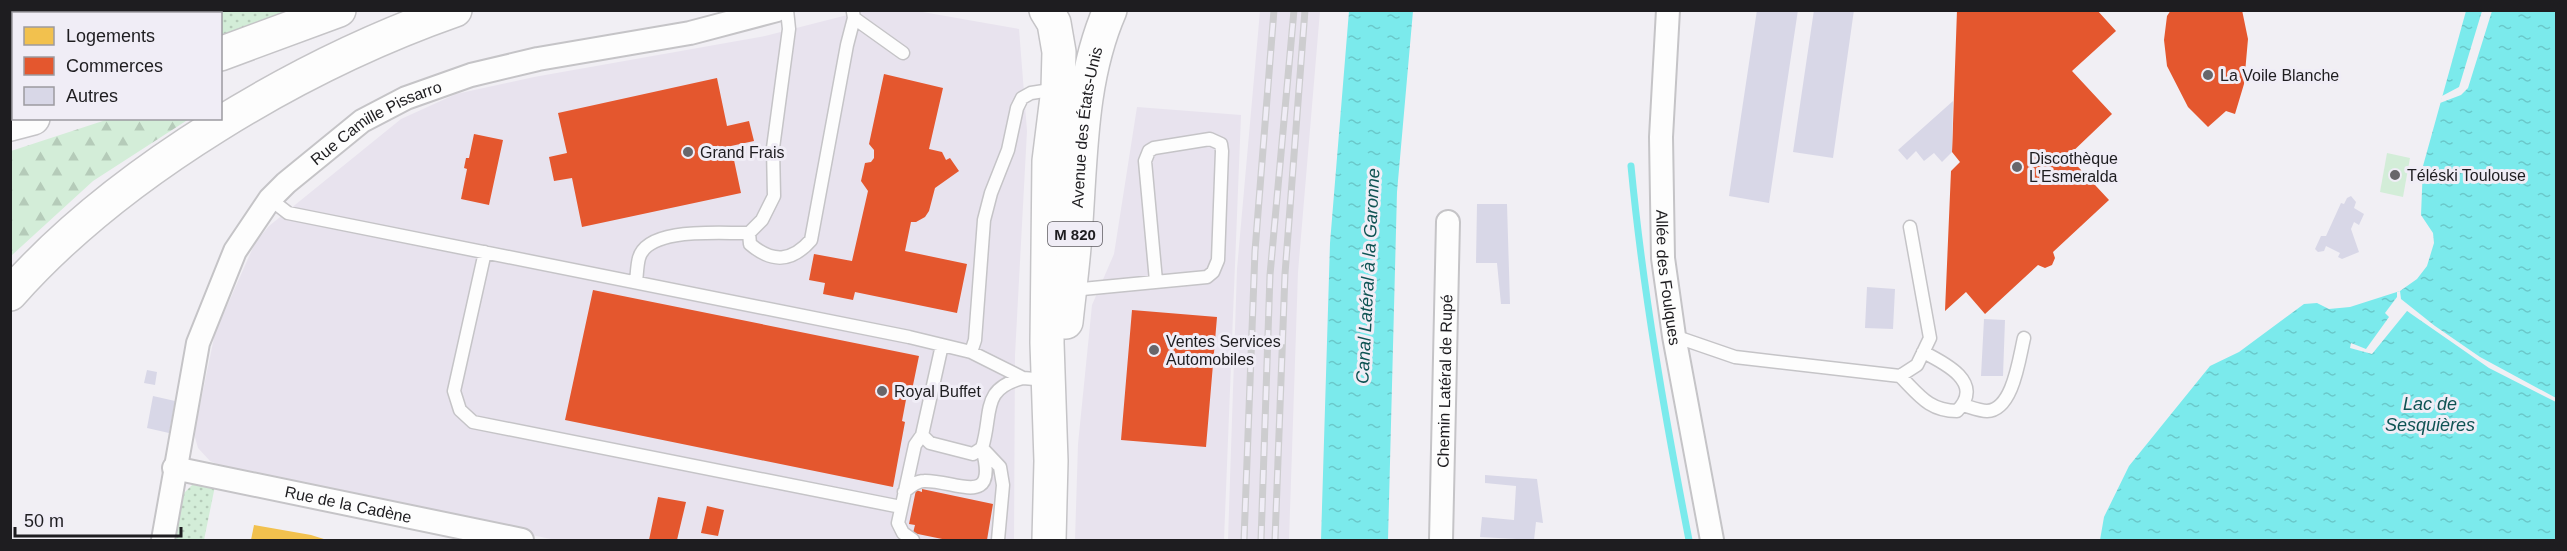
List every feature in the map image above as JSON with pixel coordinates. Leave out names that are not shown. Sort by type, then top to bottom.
[{"type":"main road","points":[[222,53],[339,10]]},
{"type":"main road","points":[[10,294],[59,244],[105,206],[206,133],[339,57],[455,10]]},
{"type":"main road","name":"Avenue des États-Unis","points":[[1046,10],[1054,23],[1058,42],[1058,89],[1049,161],[1035,379],[1051,461]]},
{"type":"main road","name":"Avenue des États-Unis","points":[[1049,540],[1051,461],[1069,291],[1082,132],[1092,72],[1110,10]]},
{"type":"main road","points":[[10,124],[25,120]]},
{"type":"street","name":"Rue Camille Pissarro","points":[[163,540],[198,343],[235,251],[270,199],[318,156],[362,121],[406,98],[471,75],[538,59],[690,33],[777,10]]},
{"type":"street","name":"Allée des Foulques","points":[[1668,10],[1661,137],[1663,258],[1674,336],[1712,540]]},
{"type":"street","name":"Chemin Latéral de Rupé","points":[[1441,540],[1448,222]]},
{"type":"street","name":"Rue de la Cadène","points":[[174,468],[522,540]]},
{"type":"lane","points":[[636,282],[639,256],[652,241],[685,234],[749,233],[762,220],[774,196],[773,148],[789,29],[787,10]]},
{"type":"lane","points":[[749,233],[750,244],[763,255],[784,258],[801,251],[811,240],[854,14],[903,53]]},
{"type":"lane","points":[[971,352],[975,340],[984,219],[991,193],[1008,150],[1017,108],[1022,98],[1031,93],[1058,89]]},
{"type":"lane","points":[[1069,291],[1207,277],[1216,267],[1222,152],[1221,144],[1216,141],[1210,139],[1154,148],[1147,155],[1145,161],[1156,281]]},
{"type":"lane","points":[[270,199],[288,213],[942,345],[971,352],[1035,379]]},
{"type":"lane","points":[[1674,336],[1735,357],[1900,376],[1917,365],[1930,338],[1910,227]]},
{"type":"lane","points":[[484,252],[454,391],[460,410],[473,422],[901,507]]},
{"type":"lane","points":[[1963,405],[1987,411],[2000,407],[2009,396],[2024,338]]},
{"type":"lane","points":[[913,540],[903,533],[898,523],[915,445],[922,435],[942,345]]},
{"type":"lane","points":[[1900,376],[1923,400],[1942,411],[1957,411],[1963,405],[1965,382],[1953,367],[1923,352]]},
{"type":"lane","points":[[904,492],[913,484],[924,481],[966,488],[977,486],[984,480],[988,469],[982,448],[992,396],[1005,383],[1035,379]]},
{"type":"lane","points":[[922,435],[930,443],[973,454],[982,448]]},
{"type":"lane","points":[[982,448],[1000,467],[1004,485],[998,540]]},
{"type":"shaded area","points":[[863,11],[917,11],[1019,29],[1027,131],[1015,355],[1014,540],[556,540],[247,477],[210,461],[198,448],[194,434],[215,333],[255,243],[269,226],[401,119],[456,94],[534,77],[765,36]]},
{"type":"shaded area","points":[[1260,11],[1320,11],[1298,272],[1289,540],[1228,540],[1237,269]]},
{"type":"shaded area","points":[[1137,107],[1241,115],[1224,540],[1075,540],[1078,444],[1092,305],[1114,254]]},
{"type":"green space","points":[[11,10],[190,11],[12,12],[11,54]]},
{"type":"green space","points":[[190,10],[296,11],[222,39],[222,12],[188,12]]},
{"type":"green space","points":[[106,120],[187,120],[93,181],[11,256],[11,151]]},
{"type":"green space","name":"Téléski Toulouse","points":[[2387,153],[2410,158],[2403,197],[2380,192]]},
{"type":"green space","points":[[193,484],[215,486],[204,540],[174,540],[182,495]]},
{"type":"water","name":"Canal Latéral à la Garonne","points":[[1349,11],[1413,11],[1397,192],[1388,540],[1321,540],[1330,243]]},
{"type":"water","name":"Lac de Sesquières","points":[[2466,11],[2556,11],[2556,540],[2100,540],[2104,517],[2129,466],[2210,366],[2239,352],[2304,304],[2317,303],[2329,309],[2350,307],[2400,291],[2417,279],[2427,266],[2434,243],[2433,233],[2421,215],[2423,166]]},
{"type":"pier","points":[[2482,11],[2492,11],[2468,88],[2461,95],[2440,103],[2442,96],[2459,87]]},
{"type":"pier","points":[[2400,291],[2401,299],[2435,326],[2480,357],[2556,398],[2556,402],[2489,368],[2407,311],[2372,354],[2350,348],[2351,343],[2366,349],[2389,317],[2385,313],[2397,297],[2397,292]]},
{"type":"building: Logements","points":[[254,525],[311,535],[327,540],[251,540]]},
{"type":"building: Commerces","name":"Discothèque L'Esmeralda","points":[[1957,10],[2097,10],[2116,31],[2072,71],[2112,114],[2068,156],[2109,200],[2053,252],[2055,258],[2052,265],[2045,268],[2038,265],[1985,314],[1966,292],[1945,311],[1951,171],[1960,162],[1952,152]]},
{"type":"building: Commerces","name":"La Voile Blanche","points":[[2171,10],[2242,10],[2248,39],[2244,84],[2235,114],[2226,111],[2208,127],[2188,107],[2167,66],[2164,40],[2167,16]]},
{"type":"building: Commerces","points":[[884,74],[943,88],[929,149],[942,152],[946,160],[950,158],[959,171],[935,188],[929,211],[925,217],[911,222],[905,251],[967,264],[957,313],[855,292],[853,300],[823,294],[825,283],[809,280],[814,254],[852,261],[868,191],[861,181],[865,163],[871,162],[874,158],[874,150],[869,144]]},
{"type":"building: Commerces","points":[[717,78],[727,126],[749,121],[754,141],[731,146],[741,193],[582,227],[572,178],[554,181],[549,157],[567,153],[558,113]]},
{"type":"building: Commerces","points":[[474,134],[503,140],[489,205],[461,199],[467,169],[464,168],[466,158],[469,158]]},
{"type":"building: Commerces","points":[[593,290],[919,356],[912,390],[908,389],[902,421],[905,422],[893,487],[565,420]]},
{"type":"building: Commerces","points":[[1132,310],[1217,317],[1206,447],[1121,440]]},
{"type":"building: Commerces","points":[[922,489],[993,504],[987,540],[947,540],[913,533],[915,525],[909,524],[916,490],[922,492]]},
{"type":"building: Commerces","points":[[658,497],[686,502],[677,540],[649,540]]},
{"type":"building: Commerces","points":[[707,506],[724,510],[718,536],[701,533]]},
{"type":"building: Autres","points":[[1757,10],[1798,10],[1769,203],[1729,196]]},
{"type":"building: Autres","points":[[1814,10],[1854,10],[1833,158],[1793,152]]},
{"type":"building: Autres","points":[[1953,101],[1952,152],[1942,162],[1934,153],[1924,161],[1916,151],[1907,160],[1898,150]]},
{"type":"building: Autres","points":[[2351,196],[2356,202],[2354,208],[2364,214],[2359,225],[2354,222],[2351,229],[2359,252],[2342,259],[2338,257],[2340,253],[2326,246],[2324,251],[2318,252],[2315,249],[2321,236],[2326,236],[2341,203],[2344,204]]},
{"type":"building: Autres","points":[[1477,204],[1507,204],[1510,304],[1501,304],[1497,263],[1476,263]]},
{"type":"building: Autres","points":[[1867,287],[1895,289],[1893,329],[1865,328]]},
{"type":"building: Autres","points":[[1984,319],[2005,320],[2003,376],[1981,376]]},
{"type":"building: Autres","points":[[147,370],[157,372],[155,385],[144,383]]},
{"type":"building: Autres","points":[[153,396],[175,401],[169,433],[147,428]]},
{"type":"building: Autres","points":[[1485,475],[1537,479],[1543,523],[1536,522],[1534,540],[1480,537],[1482,517],[1514,520],[1516,486],[1485,483]]},
{"type":"waterway","points":[[1631,166],[1655,354],[1689,540]]},
{"type":"railway","points":[[1244,540],[1255,251],[1274,10]]},
{"type":"railway","points":[[1261,540],[1270,275],[1294,10]]},
{"type":"railway","points":[[1275,540],[1285,274],[1305,10]]},
{"type":"place","name":"La Voile Blanche","points":[[2208,75]]},
{"type":"place","name":"Grand Frais","points":[[688,152]]},
{"type":"place","name":"Discothèque L'Esmeralda","points":[[2017,167]]},
{"type":"place","name":"Téléski Toulouse","points":[[2395,175]]},
{"type":"place","name":"Ventes Services Automobiles","points":[[1154,350]]},
{"type":"place","name":"Royal Buffet","points":[[882,391]]}]
